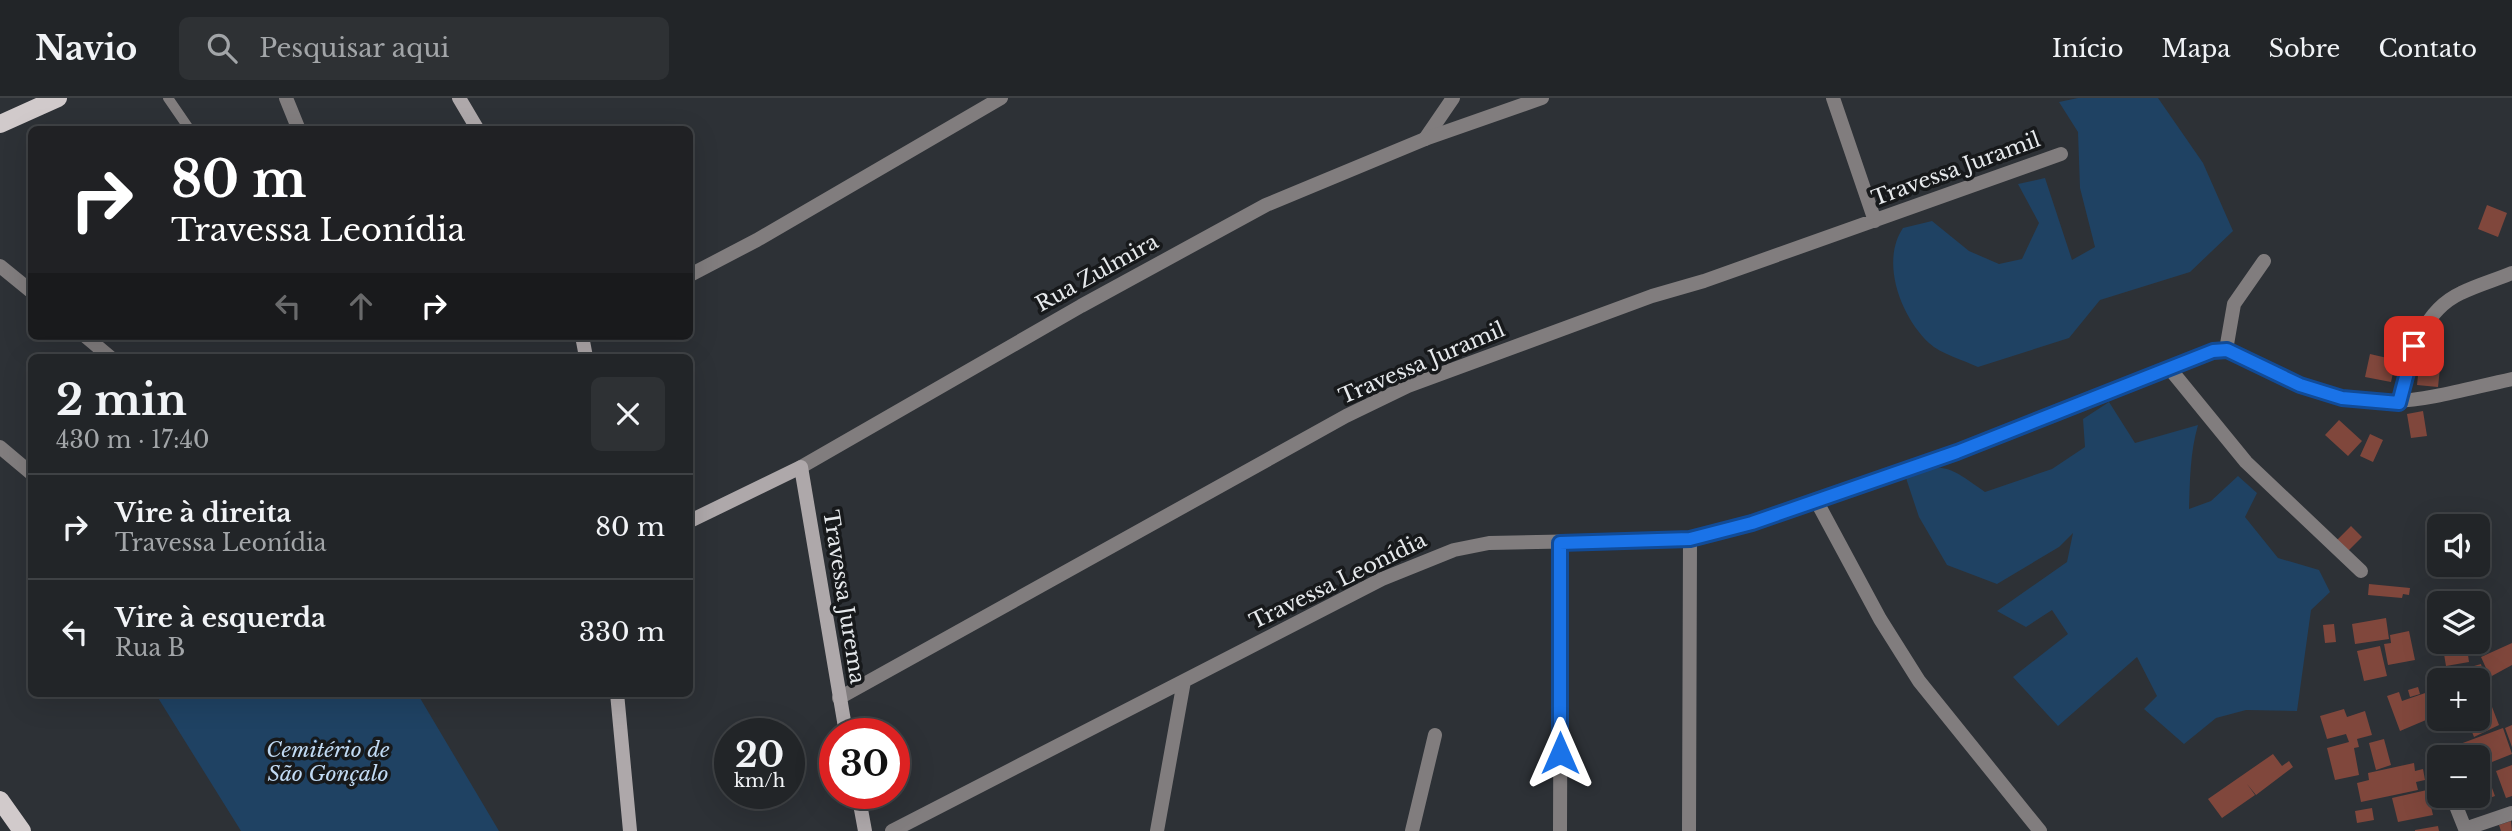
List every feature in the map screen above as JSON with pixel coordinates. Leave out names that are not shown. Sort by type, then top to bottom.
[{"type":"main road","points":[[0,124],[58,98]]},
{"type":"main road","points":[[459,98],[476,126]]},
{"type":"main road","name":"Rua Zulmira","points":[[693,520],[800,467]]},
{"type":"main road","name":"Travessa Jurema","points":[[800,467],[843,718]]},
{"type":"main road","points":[[617,697],[630,831]]},
{"type":"main road","points":[[0,800],[22,831]]},
{"type":"main road","points":[[861,809],[865,831]]},
{"type":"street","points":[[286,98],[297,126]]},
{"type":"street","points":[[693,273],[757,240],[1001,98]]},
{"type":"street","points":[[1425,139],[1453,98]]},
{"type":"street","name":"Rua Zulmira","points":[[800,467],[1266,205],[1425,139],[1542,98]]},
{"type":"street","points":[[1833,98],[1875,221]]},
{"type":"street","name":"Travessa Juramil","points":[[839,698],[1282,451],[1408,386],[1652,296],[1704,281],[2061,153]]},
{"type":"street","points":[[2264,261],[2234,304],[2227,350],[2300,385],[2342,398],[2399,403],[2512,379]]},
{"type":"street","points":[[0,265],[28,289]]},
{"type":"street","points":[[2399,403],[2414,346],[2423,328],[2439,308],[2459,293],[2512,273]]},
{"type":"street","points":[[90,340],[106,354]]},
{"type":"street","name":"Travessa Leonídia","points":[[892,831],[1382,579],[1454,550],[1489,543],[1690,539],[1817,502],[2213,351],[2227,350]]},
{"type":"street","points":[[2170,369],[2246,462],[2361,571]]},
{"type":"street","points":[[0,447],[28,471]]},
{"type":"street","points":[[1817,502],[1880,619],[1919,681],[2040,831]]},
{"type":"street","points":[[1689,831],[1690,539]]},
{"type":"street","points":[[1560,543],[1560,831]]},
{"type":"street","points":[[1157,831],[1184,681]]},
{"type":"street","points":[[1412,831],[1435,735]]},
{"type":"street","points":[[2457,808],[2465,830],[2512,813]]},
{"type":"lane","points":[[169,98],[187,126]]},
{"type":"green space","points":[[2078,98],[2158,98],[2203,163],[2233,231],[2190,272],[2100,300],[2069,338],[1978,367],[1940,350],[1919,332],[1902,304],[1897,288],[1893,257],[1903,228],[1932,221],[1969,251],[1999,264],[2022,259],[2039,223],[2018,184],[2045,178],[2072,260],[2095,247],[2080,188],[2078,132],[2059,102]]},
{"type":"green space","points":[[2109,402],[2135,443],[2198,425],[2192,456],[2189,509],[2211,501],[2238,476],[2257,493],[2245,517],[2278,558],[2319,570],[2330,592],[2311,610],[2297,711],[2246,710],[2216,718],[2184,744],[2144,709],[2157,696],[2137,657],[2058,726],[2013,677],[2068,634],[2052,610],[2026,627],[1997,611],[2067,562],[2073,533],[2059,547],[1997,584],[1947,565],[1919,517],[1906,478],[1929,469],[1947,469],[1985,492],[2052,469],[2085,447],[2083,419]]},
{"type":"green space","name":"Cemitério de São Gonçalo","points":[[157,697],[419,697],[499,831],[241,831]]},
{"type":"building","points":[[2487,205],[2507,213],[2498,237],[2478,229]]},
{"type":"building","points":[[2370,354],[2396,360],[2391,382],[2365,377]]},
{"type":"building","points":[[2419,366],[2440,368],[2438,387],[2417,385]]},
{"type":"building","points":[[2423,411],[2427,436],[2411,438],[2407,414]]},
{"type":"building","points":[[2339,420],[2362,441],[2348,456],[2325,435]]},
{"type":"building","points":[[2370,434],[2383,440],[2373,462],[2360,456]]},
{"type":"building","points":[[2351,526],[2362,537],[2348,551],[2337,540]]},
{"type":"building","points":[[2369,584],[2410,588],[2409,595],[2403,594],[2402,598],[2368,595]]},
{"type":"building","points":[[2386,618],[2389,639],[2355,644],[2352,624]]},
{"type":"building","points":[[2334,624],[2336,642],[2325,643],[2323,625]]},
{"type":"building","points":[[2409,631],[2415,660],[2388,665],[2384,644],[2391,643],[2390,635]]},
{"type":"building","points":[[2512,643],[2512,665],[2490,677],[2490,668],[2486,668],[2481,657]]},
{"type":"building","points":[[2380,646],[2387,676],[2364,681],[2357,651]]},
{"type":"building","points":[[2444,654],[2474,654],[2468,655],[2469,662],[2446,666]]},
{"type":"building","points":[[2418,687],[2420,694],[2410,697],[2408,690]]},
{"type":"building","points":[[2399,692],[2402,701],[2427,692],[2427,720],[2400,731],[2387,696]]},
{"type":"building","points":[[2492,707],[2499,725],[2490,729]]},
{"type":"building","points":[[2344,709],[2347,717],[2365,711],[2372,735],[2357,739],[2359,747],[2354,748],[2359,775],[2335,780],[2327,748],[2349,742],[2346,734],[2327,739],[2320,716]]},
{"type":"building","points":[[2512,725],[2512,747],[2505,728]]},
{"type":"building","points":[[2503,728],[2512,754],[2492,762],[2490,745],[2460,744]]},
{"type":"building","points":[[2472,731],[2486,731],[2474,737]]},
{"type":"building","points":[[2384,739],[2391,765],[2376,770],[2369,743]]},
{"type":"building","points":[[2273,754],[2282,766],[2289,761],[2293,767],[2256,795],[2247,784],[2255,795],[2222,818],[2208,799]]},
{"type":"building","points":[[2414,763],[2415,771],[2423,769],[2425,780],[2416,782],[2418,790],[2361,802],[2357,783],[2369,780],[2368,773]]},
{"type":"building","points":[[2512,765],[2512,796],[2506,798],[2496,771]]},
{"type":"building","points":[[2490,783],[2495,796],[2490,798]]},
{"type":"building","points":[[2427,790],[2427,808],[2431,808],[2433,815],[2398,822],[2392,798]]},
{"type":"building","points":[[2372,808],[2374,820],[2357,823],[2355,811]]},
{"type":"building","points":[[2511,821],[2512,831],[2501,831],[2499,825]]},
{"type":"building","points":[[2438,826],[2439,831],[2415,831],[2415,830]]},
{"type":"route","points":[[1560,753],[1560,543],[1690,539],[1752,523],[1957,452],[2114,393],[2213,351],[2227,350],[2276,375],[2342,398],[2399,403],[2414,346]]}]
